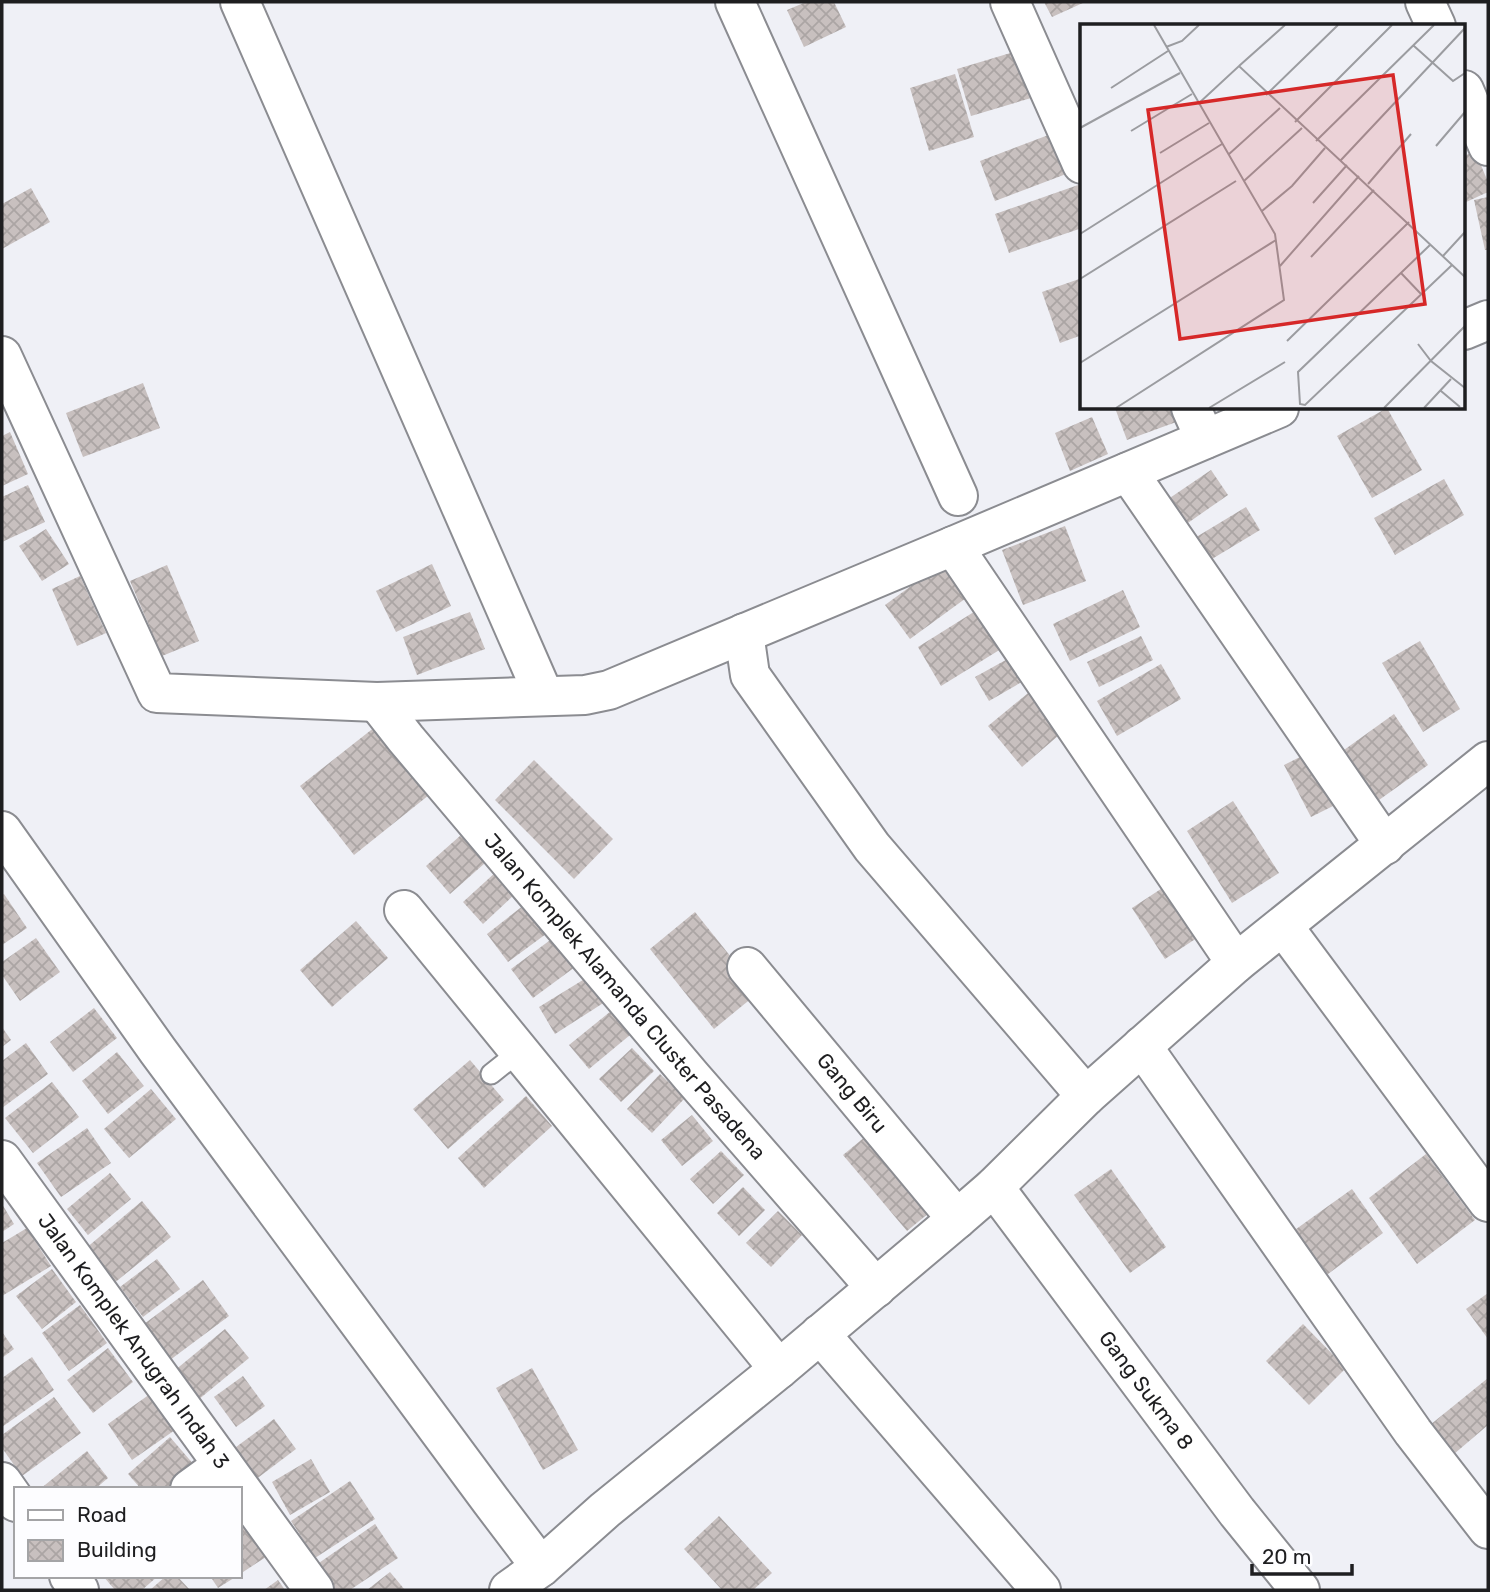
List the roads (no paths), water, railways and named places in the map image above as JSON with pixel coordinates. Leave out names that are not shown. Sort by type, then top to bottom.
[{"type":"street","points":[[240,2],[544,696]]},
{"type":"street","points":[[735,2],[958,496]]},
{"type":"street","points":[[1010,2],[1080,160]]},
{"type":"street","points":[[1425,2],[1435,24]]},
{"type":"street","points":[[1466,95],[1488,146]]},
{"type":"street","points":[[2,356],[156,693],[377,702],[585,695],[609,690],[1128,472],[1198,423],[1268,410]]},
{"type":"street","points":[[1128,472],[1385,845]]},
{"type":"street","points":[[953,546],[1236,963]]},
{"type":"street","points":[[744,634],[750,675],[872,847],[1086,1096]]},
{"type":"street","name":"Jalan Komplek Alamanda Cluster Pasadena","points":[[377,702],[691,1076],[876,1288]]},
{"type":"street","points":[[509,1590],[541,1567],[605,1510],[957,1219],[994,1187],[1086,1096],[1236,963],[1486,767]]},
{"type":"street","points":[[2,831],[158,1051],[541,1567]]},
{"type":"street","points":[[404,910],[505,1062],[779,1368]]},
{"type":"street","points":[[1283,926],[1488,1202]]},
{"type":"street","name":"Gang Biru","points":[[747,967],[957,1219]]},
{"type":"street","points":[[1142,1046],[1413,1432],[1488,1529]]},
{"type":"street","name":"Jalan Komplek Anugrah Indah 3","points":[[2,1160],[239,1487]]},
{"type":"street","name":"Gang Sukma 8","points":[[994,1187],[1237,1512],[1300,1590]]},
{"type":"street","points":[[820,1334],[1041,1590]]},
{"type":"street","points":[[193,1487],[223,1465]]},
{"type":"street","points":[[2,1482],[14,1499]]},
{"type":"street","name":"Jalan Komplek Anugrah Indah 3","points":[[242,1491],[314,1590]]}]
